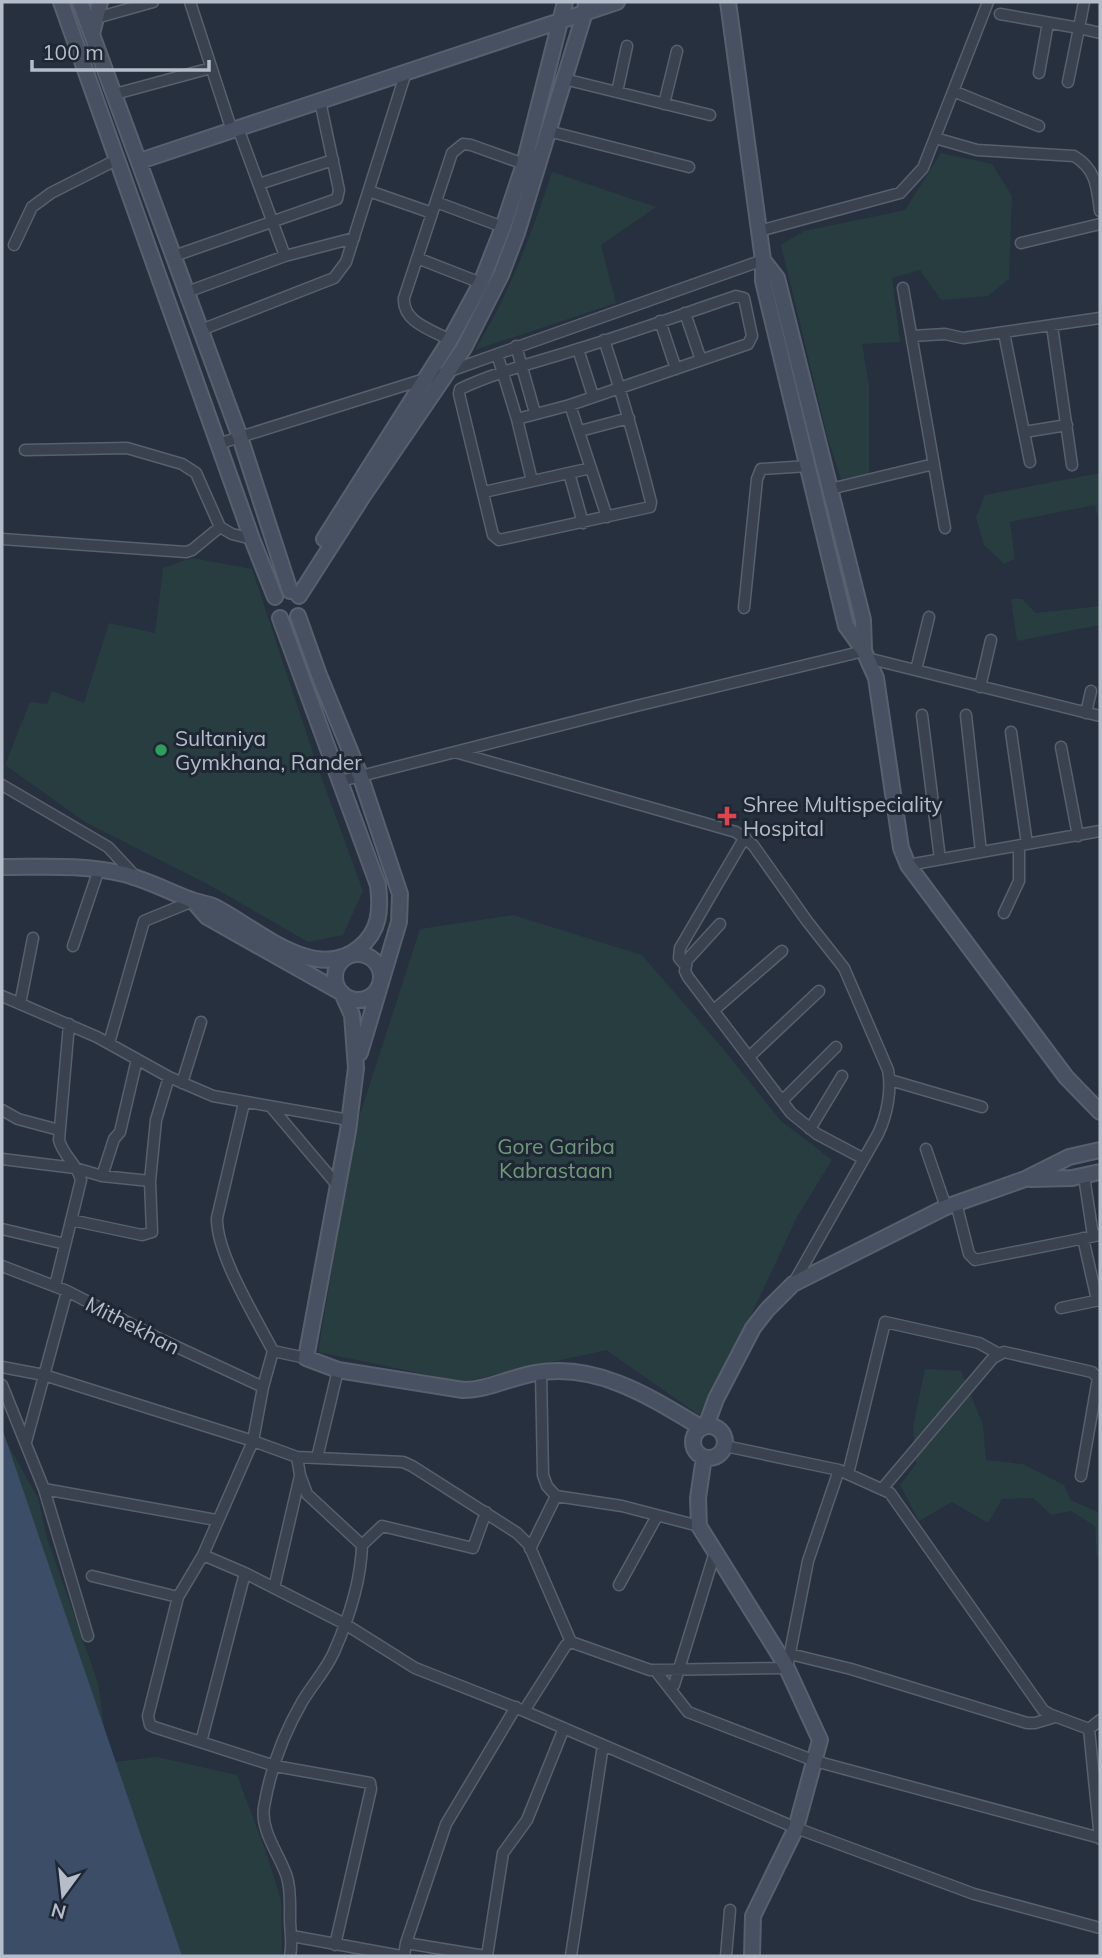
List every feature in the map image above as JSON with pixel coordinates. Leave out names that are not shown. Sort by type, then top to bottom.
[{"type":"street","points":[[61,2],[275,597],[273,611],[280,618],[378,885],[380,920],[364,944],[342,961],[335,973],[337,987],[352,1015],[356,1068]]},
{"type":"street","points":[[80,2],[302,607],[298,616],[289,620],[280,618]]},
{"type":"street","points":[[92,35],[100,2]]},
{"type":"street","points":[[96,18],[152,2]]},
{"type":"street","points":[[190,2],[211,68],[259,184],[285,256]]},
{"type":"street","points":[[295,593],[314,555],[450,340],[481,283],[524,164],[565,2]]},
{"type":"street","points":[[14,245],[32,207],[51,193],[119,164],[140,161],[562,20],[585,7],[617,2]]},
{"type":"street","points":[[728,2],[763,260],[763,281],[846,626],[866,655],[876,678],[901,848],[908,865],[1066,1077],[1100,1112]]},
{"type":"street","points":[[759,231],[900,193],[923,168],[988,2]]},
{"type":"street","points":[[1068,82],[1084,2]]},
{"type":"street","points":[[295,593],[464,348],[501,275],[517,233],[585,7]]},
{"type":"street","points":[[1000,14],[1100,33]]},
{"type":"street","points":[[1039,73],[1048,23]]},
{"type":"street","points":[[75,41],[92,35]]},
{"type":"street","points":[[617,92],[627,46]]},
{"type":"street","points":[[664,104],[677,51]]},
{"type":"street","points":[[115,94],[211,68]]},
{"type":"street","points":[[201,330],[334,278],[346,262],[406,72]]},
{"type":"street","points":[[564,79],[710,115]]},
{"type":"street","points":[[953,91],[1039,126]]},
{"type":"street","points":[[174,256],[337,199],[339,190],[320,101]]},
{"type":"street","points":[[548,131],[689,167]]},
{"type":"street","points":[[935,138],[977,150],[1074,156],[1087,164],[1099,189],[1100,211]]},
{"type":"street","points":[[450,340],[412,320],[403,307],[452,153],[463,145],[471,145],[524,164]]},
{"type":"street","points":[[259,184],[333,160]]},
{"type":"street","points":[[369,191],[432,213]]},
{"type":"street","points":[[436,202],[503,227]]},
{"type":"street","points":[[1021,243],[1100,224]]},
{"type":"street","points":[[187,292],[285,256],[354,238]]},
{"type":"street","points":[[417,258],[481,283]]},
{"type":"street","points":[[218,444],[447,372],[763,260]]},
{"type":"street","points":[[763,260],[777,278],[863,620],[866,655]]},
{"type":"street","points":[[903,288],[945,528]]},
{"type":"street","points":[[516,419],[570,405],[593,396],[620,388],[748,344],[752,331],[744,298],[736,296],[604,341],[521,365],[459,391],[493,535],[499,540],[649,508],[651,505],[629,418],[620,388],[604,341]]},
{"type":"street","points":[[685,313],[701,360]]},
{"type":"street","points":[[912,336],[945,334],[963,338],[1100,318]]},
{"type":"street","points":[[660,321],[676,369]]},
{"type":"street","points":[[1052,326],[1072,465]]},
{"type":"street","points":[[1004,333],[1030,462]]},
{"type":"street","points":[[516,346],[535,413]]},
{"type":"street","points":[[578,349],[593,396]]},
{"type":"street","points":[[497,354],[531,481]]},
{"type":"street","points":[[570,405],[607,517]]},
{"type":"street","points":[[580,430],[629,418]]},
{"type":"street","points":[[1024,432],[1067,425]]},
{"type":"street","points":[[25,450],[127,448],[182,464],[196,473],[220,527],[232,534],[252,539]]},
{"type":"street","points":[[830,489],[934,464]]},
{"type":"street","points":[[744,608],[757,479],[761,469],[808,467]]},
{"type":"street","points":[[484,492],[591,468]]},
{"type":"street","points":[[569,472],[583,523]]},
{"type":"street","points":[[2,539],[186,552],[220,527]]},
{"type":"street","points":[[275,597],[283,591],[295,593]]},
{"type":"street","points":[[298,616],[360,775],[400,894],[399,922],[356,1068],[338,1186],[306,1358]]},
{"type":"street","points":[[916,670],[929,617]]},
{"type":"street","points":[[979,687],[991,640]]},
{"type":"street","points":[[341,781],[866,655],[979,687],[1100,716]]},
{"type":"street","points":[[1086,713],[1091,691]]},
{"type":"street","points":[[966,715],[981,852]]},
{"type":"street","points":[[922,716],[940,859]]},
{"type":"street","points":[[1004,912],[1019,881],[1023,845],[1011,732]]},
{"type":"street","points":[[1060,747],[1078,836]]},
{"type":"street","points":[[273,1352],[306,1358],[338,1370],[463,1391],[541,1372],[579,1373],[618,1383],[704,1427],[721,1431],[725,1446],[715,1457],[704,1457],[696,1451],[693,1441],[704,1427],[753,1328],[793,1284],[883,1124],[890,1080],[888,1070],[844,968],[745,837],[736,832],[455,752]]},
{"type":"street","points":[[2,785],[108,847],[138,879]]},
{"type":"street","points":[[908,865],[1100,831]]},
{"type":"street","points":[[745,837],[680,948],[679,958],[685,965],[688,977],[791,1113],[810,1129],[864,1159]]},
{"type":"street","points":[[3,864],[99,869],[138,879],[193,901],[212,905],[294,953],[322,960],[363,955],[376,962],[382,976],[381,984],[373,995],[354,1000],[207,917],[193,901]]},
{"type":"street","points":[[73,946],[99,869]]},
{"type":"street","points":[[109,1043],[144,921],[193,901]]},
{"type":"street","points":[[685,965],[720,924]]},
{"type":"street","points":[[20,1004],[33,938]]},
{"type":"street","points":[[714,1010],[782,951]]},
{"type":"street","points":[[749,1057],[819,991]]},
{"type":"street","points":[[2,996],[69,1024],[169,1077],[213,1096],[349,1120]]},
{"type":"street","points":[[182,1083],[201,1022]]},
{"type":"street","points":[[55,1286],[81,1180],[62,1149],[59,1130],[69,1024]]},
{"type":"street","points":[[782,1101],[836,1047]]},
{"type":"street","points":[[102,1176],[114,1139],[120,1132],[137,1059]]},
{"type":"street","points":[[810,1129],[842,1076]]},
{"type":"street","points":[[71,1220],[142,1235],[152,1232],[150,1181],[157,1111],[169,1077]]},
{"type":"street","points":[[890,1080],[982,1107]]},
{"type":"street","points":[[244,1103],[217,1218],[217,1229],[222,1250],[273,1352],[253,1441],[216,1520],[203,1555],[178,1597],[148,1716],[150,1725],[154,1727],[275,1766],[367,1783],[371,1786],[335,1945]]},
{"type":"street","points":[[272,1108],[338,1186]]},
{"type":"street","points":[[2,1110],[18,1119],[59,1130]]},
{"type":"street","points":[[926,1149],[969,1254],[975,1260],[1092,1236]]},
{"type":"street","points":[[793,1284],[951,1205],[1025,1179],[1069,1157],[1100,1150]]},
{"type":"street","points":[[2,1159],[75,1168],[102,1176],[150,1181]]},
{"type":"street","points":[[1025,1179],[1072,1178],[1100,1172]]},
{"type":"street","points":[[1061,1308],[1099,1300],[1084,1175]]},
{"type":"street","points":[[2,1229],[65,1244]]},
{"type":"street","name":"Mithekhan","points":[[2,1266],[67,1291],[162,1340],[263,1387]]},
{"type":"street","points":[[25,1443],[67,1291]]},
{"type":"street","points":[[788,1661],[808,1561],[843,1472],[885,1322],[979,1343],[999,1354]]},
{"type":"street","points":[[882,1489],[993,1358],[1011,1352],[1092,1372],[1098,1378],[1099,1385],[1081,1476]]},
{"type":"street","points":[[2,1367],[44,1375],[298,1457],[402,1462],[422,1471],[524,1538],[571,1642],[641,1668],[679,1670],[788,1661],[864,1673],[1027,1723],[1055,1717]]},
{"type":"street","points":[[317,1458],[338,1370]]},
{"type":"street","points":[[541,1372],[543,1475],[547,1486],[556,1496],[622,1506],[699,1526]]},
{"type":"street","points":[[2,1385],[44,1489],[88,1636]]},
{"type":"street","points":[[725,1446],[843,1472],[891,1493],[1043,1710],[1089,1729]]},
{"type":"street","points":[[298,1457],[300,1475],[307,1494],[362,1545]]},
{"type":"street","points":[[704,1457],[698,1498],[699,1526],[788,1661],[820,1740],[796,1828],[753,1916],[752,1956]]},
{"type":"street","points":[[274,1588],[300,1475]]},
{"type":"street","points":[[44,1489],[216,1520]]},
{"type":"street","points":[[530,1549],[556,1496]]},
{"type":"street","points":[[290,1956],[291,1901],[287,1877],[267,1832],[263,1810],[285,1737],[301,1704],[333,1655],[345,1624],[361,1570],[362,1545],[382,1526],[473,1548],[486,1513]]},
{"type":"street","points":[[619,1585],[657,1516]]},
{"type":"street","points":[[670,1689],[679,1670],[715,1552]]},
{"type":"street","points":[[203,1555],[245,1573],[345,1624],[415,1668],[520,1709],[796,1828],[974,1894],[1100,1928]]},
{"type":"street","points":[[201,1742],[245,1573]]},
{"type":"street","points":[[92,1576],[178,1597]]},
{"type":"street","points":[[292,1937],[402,1956],[446,1824],[520,1709],[566,1645],[571,1642]]},
{"type":"street","points":[[655,1670],[688,1712],[815,1761],[1100,1839],[1096,1764],[1089,1729]]},
{"type":"street","points":[[1089,1729],[1100,1720]]},
{"type":"street","points":[[406,1943],[486,1956],[503,1853],[527,1820],[564,1728]]},
{"type":"street","points":[[571,1956],[603,1745]]},
{"type":"street","points":[[726,1956],[730,1910]]},
{"type":"green space","points":[[941,153],[992,164],[1012,196],[1009,279],[988,296],[941,300],[920,270],[892,278],[900,342],[862,344],[869,385],[869,474],[841,479],[828,439],[781,245],[804,231],[905,210]]},
{"type":"green space","points":[[552,172],[656,207],[601,245],[616,303],[475,350],[519,263]]},
{"type":"green space","points":[[1100,473],[1100,525],[1095,505],[1010,522],[1015,559],[1004,564],[984,545],[976,517],[985,495]]},
{"type":"green space","name":"Sultaniya Gymkhana, Rander","points":[[192,558],[252,569],[317,765],[363,891],[343,935],[308,942],[211,886],[85,822],[5,765],[30,702],[47,704],[52,691],[84,703],[109,623],[155,633],[163,568]]},
{"type":"green space","points":[[1011,599],[1022,599],[1036,613],[1100,606],[1100,625],[1017,641]]},
{"type":"green space","name":"Gore Gariba Kabrastaan","points":[[513,915],[642,955],[780,1120],[832,1160],[797,1217],[742,1335],[699,1415],[606,1350],[463,1382],[318,1352],[355,1130],[420,929]]},
{"type":"green space","points":[[925,1369],[961,1371],[983,1425],[986,1460],[1023,1464],[1064,1485],[1071,1500],[1100,1513],[1100,1558],[1097,1559],[1095,1526],[1071,1511],[1051,1515],[1033,1498],[1002,1499],[988,1523],[952,1502],[919,1521],[900,1485],[916,1464],[913,1426]]},
{"type":"green space","points":[[2,1434],[38,1498],[47,1538],[98,1683],[108,1757]]},
{"type":"green space","points":[[157,1757],[237,1775],[281,1900],[282,1956],[171,1956],[106,1763]]},
{"type":"water","points":[[2,1428],[182,1956],[2,1956]]},
{"type":"place","name":"Sultaniya Gymkhana, Rander","points":[[161,750]]},
{"type":"place","name":"Shree Multispeciality Hospital","points":[[727,816]]}]
